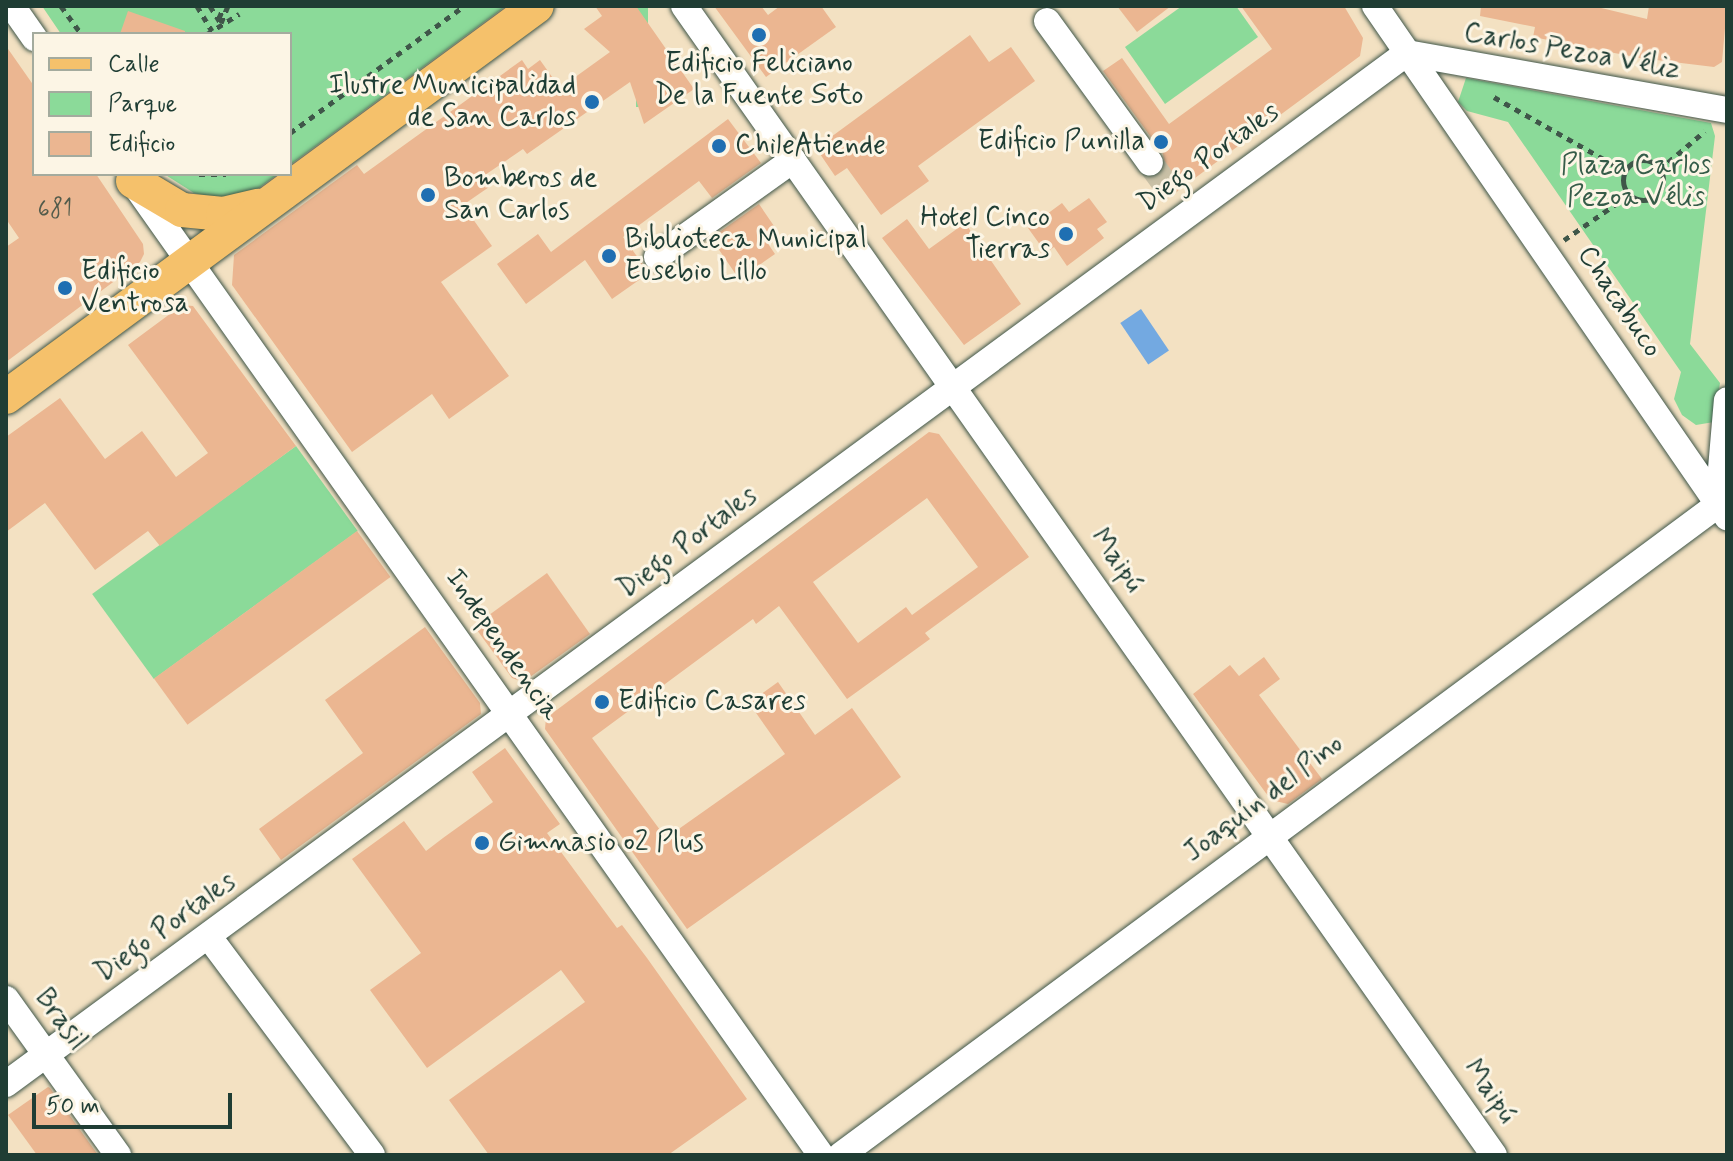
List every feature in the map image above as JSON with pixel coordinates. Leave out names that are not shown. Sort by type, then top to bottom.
[{"type":"main road","points":[[6,397],[537,6]]},
{"type":"main road","points":[[130,178],[164,203],[199,213],[243,211],[282,194]]},
{"type":"street","points":[[12,6],[32,35]]},
{"type":"street","name":"Maipú","points":[[684,6],[1494,1155]]},
{"type":"street","name":"Chacabuco","points":[[1375,6],[1724,506]]},
{"type":"street","points":[[1047,21],[1150,163]]},
{"type":"street","name":"Carlos Pezoa Véliz","points":[[1407,53],[1726,110]]},
{"type":"street","name":"Diego Portales","points":[[6,1084],[512,714],[953,385],[1180,204],[1407,53]]},
{"type":"street","points":[[657,257],[793,160]]},
{"type":"street","name":"Independencia","points":[[130,178],[821,1155]]},
{"type":"street","points":[[1724,506],[1727,400]]},
{"type":"street","name":"Joaquín del Pino","points":[[841,1155],[1269,834],[1724,506]]},
{"type":"street","points":[[209,937],[372,1155]]},
{"type":"street","name":"Brasil","points":[[6,999],[118,1155]]},
{"type":"path","points":[[61,6],[80,32]]},
{"type":"path","points":[[197,6],[210,32]]},
{"type":"path","points":[[292,132],[464,6]]},
{"type":"path","points":[[210,32],[218,12],[239,14]]},
{"type":"path","points":[[1492,96],[1625,171]]},
{"type":"path","points":[[1659,170],[1726,110]]},
{"type":"path","points":[[1643,161],[1659,170],[1662,182],[1653,197],[1641,200],[1629,195],[1623,185],[1625,171],[1643,161]]},
{"type":"path","points":[[1546,252],[1629,195]]},
{"type":"green space","points":[[42,6],[506,6],[292,164],[292,32],[60,32]]},
{"type":"green space","points":[[636,6],[648,6],[648,107],[636,107]]},
{"type":"green space","points":[[1182,6],[1236,6],[1258,37],[1165,104],[1125,47]]},
{"type":"green space","name":"Plaza Carlos Pezoa Vélis","points":[[1466,78],[1711,123],[1715,136],[1690,344],[1720,383],[1714,422],[1696,425],[1682,415],[1674,399],[1681,372],[1508,122],[1467,111],[1458,102]]},
{"type":"green space","points":[[167,176],[275,176],[248,196],[222,201],[194,193]]},
{"type":"green space","points":[[296,446],[358,531],[154,679],[92,594]]},
{"type":"water","points":[[1141,309],[1169,350],[1148,364],[1120,323]]},
{"type":"building","points":[[595,6],[636,6],[694,89],[644,124],[630,82],[527,154],[523,149],[485,175],[492,185],[463,205],[492,246],[441,282],[509,376],[449,419],[432,394],[352,452],[232,285],[234,255],[357,165],[364,174],[522,60],[528,69],[540,60],[560,88],[610,52],[584,29],[602,16]]},
{"type":"building","points":[[714,6],[761,6],[768,15],[780,6],[821,6],[836,27],[766,77]]},
{"type":"building","points":[[1117,6],[1171,6],[1137,32]]},
{"type":"building","points":[[1241,6],[1344,6],[1363,38],[1360,56],[1168,198],[1154,178],[1165,169],[1163,154],[1103,71],[1122,58],[1169,124],[1272,49]]},
{"type":"building","points":[[1481,6],[1593,6],[1647,19],[1649,6],[1727,6],[1722,62],[1714,67],[1640,58],[1533,37],[1535,27],[1480,16]]},
{"type":"building","points":[[128,11],[185,31],[185,32],[121,32]]},
{"type":"building","points":[[970,35],[989,62],[1011,47],[1035,81],[918,166],[929,181],[881,215],[847,168],[835,176],[816,148]]},
{"type":"building","points":[[6,46],[32,83],[32,176],[97,176],[143,244],[144,254],[140,262],[6,362],[6,247],[19,238],[6,219]]},
{"type":"building","points":[[728,119],[761,163],[712,198],[699,181],[623,237],[649,273],[612,299],[585,260],[526,304],[497,264],[538,234],[551,252]]},
{"type":"building","name":"Hotel Cinco Tierras","points":[[1089,198],[1107,222],[1097,229],[1104,238],[1067,266],[1054,247],[1046,253],[1028,228],[1062,203],[1069,212]]},
{"type":"building","points":[[759,204],[774,226],[762,235],[775,254],[739,279],[711,238]]},
{"type":"building","points":[[907,219],[929,249],[965,223],[1021,304],[964,345],[882,238]]},
{"type":"building","points":[[182,305],[193,306],[296,446],[160,546],[148,531],[95,570],[45,503],[6,532],[6,437],[60,398],[105,459],[142,431],[176,477],[208,453],[128,345]]},
{"type":"building","points":[[929,432],[939,434],[1029,557],[925,633],[930,639],[847,699],[779,606],[756,624],[753,619],[592,738],[666,838],[785,754],[749,703],[778,682],[815,735],[852,708],[901,777],[687,929],[545,729],[546,718]],"holes":[[[927,498],[978,567],[912,615],[906,607],[858,643],[813,582]]]},
{"type":"building","points":[[357,531],[391,577],[187,725],[154,679]]},
{"type":"building","points":[[547,573],[590,634],[523,682],[512,678],[474,626]]},
{"type":"building","points":[[425,627],[480,703],[481,714],[281,860],[259,829],[363,753],[325,700]]},
{"type":"building","points":[[1264,657],[1280,679],[1259,695],[1322,779],[1288,804],[1271,800],[1193,694],[1230,665],[1239,676]]},
{"type":"building","points":[[505,748],[560,824],[547,833],[617,928],[622,925],[647,958],[747,1099],[668,1155],[489,1155],[449,1100],[585,1002],[561,970],[427,1068],[370,990],[421,953],[352,859],[404,821],[426,851],[493,802],[472,772]]},
{"type":"building","points":[[48,1087],[98,1155],[37,1155],[8,1115]]},
{"type":"tunnel","points":[[1150,163],[1173,195]]},
{"type":"place","name":"Edificio Feliciano De la Fuente Soto","points":[[759,35]]},
{"type":"place","name":"Ilustre Municipalidad de San Carlos","points":[[592,102]]},
{"type":"place","name":"Edificio Punilla","points":[[1161,142]]},
{"type":"place","name":"ChileAtiende","points":[[719,146]]},
{"type":"place","name":"Bomberos de San Carlos","points":[[428,195]]},
{"type":"place","name":"Hotel Cinco Tierras","points":[[1066,234]]},
{"type":"place","name":"Biblioteca Municipal Eusebio Lillo","points":[[609,256]]},
{"type":"place","name":"Edificio Ventrosa","points":[[65,288]]},
{"type":"place","name":"Edificio Casares","points":[[602,702]]},
{"type":"place","name":"Gimnasio o2 Plus","points":[[482,843]]}]
